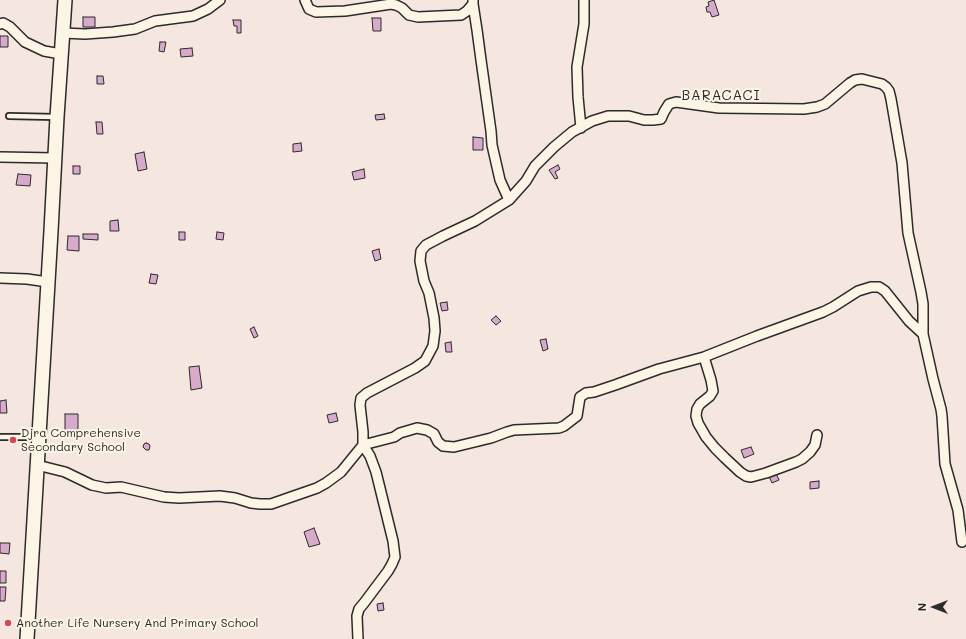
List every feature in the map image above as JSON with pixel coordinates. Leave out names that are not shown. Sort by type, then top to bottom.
[{"type":"main road","points":[[27,639],[65,0]]},
{"type":"street","points":[[63,33],[85,34],[135,29],[155,21],[193,16],[208,10],[220,0]]},
{"type":"street","points":[[305,0],[309,9],[316,12],[344,11],[391,4],[402,8],[409,15],[418,17],[461,15],[467,11],[473,2]]},
{"type":"street","points":[[580,128],[577,67],[584,24],[584,0]]},
{"type":"street","points":[[473,2],[486,89],[492,145],[500,180],[509,200]]},
{"type":"street","points":[[0,24],[3,23],[10,27],[24,42],[44,51],[61,54]]},
{"type":"street","points":[[358,639],[357,616],[359,609],[388,571],[395,557],[394,541],[376,472],[370,456],[363,446],[360,405],[361,398],[367,393],[415,368],[425,361],[433,346],[435,331],[434,318],[420,261],[421,251],[426,245],[475,222],[509,200],[526,181],[535,166],[572,132],[608,116],[629,116],[644,120],[661,119],[669,104],[676,102],[719,108],[804,109],[825,104],[855,80],[862,79],[882,84],[889,91],[902,163],[908,233],[923,304],[923,334],[941,408],[945,464],[958,510],[962,542]]},
{"type":"street","points":[[0,157],[55,158]]},
{"type":"street","points":[[0,278],[27,279],[48,282]]},
{"type":"street","points":[[37,464],[65,472],[92,485],[106,488],[120,487],[164,497],[179,498],[220,496],[235,498],[252,503],[271,504],[317,488],[326,483],[341,472],[363,446],[394,437],[400,433],[417,428],[427,430],[434,434],[438,442],[443,446],[454,447],[491,438],[514,430],[559,428],[577,416],[580,397],[586,393],[594,392],[659,369],[704,357],[823,312],[858,291],[871,287],[879,287],[885,291],[909,321],[923,334]]},
{"type":"street","points":[[704,357],[713,391],[697,409],[696,416],[698,423],[706,437],[715,448],[740,472],[751,477],[766,474],[802,459],[815,445],[817,435]]},
{"type":"lane","points":[[9,116],[57,117]]},
{"type":"lane","points":[[0,437],[39,437]]},
{"type":"building","points":[[714,0],[719,15],[712,17],[710,12],[707,12],[706,7],[709,6],[708,2]]},
{"type":"building","points":[[83,17],[95,17],[95,27],[83,27]]},
{"type":"building","points":[[372,18],[381,18],[381,31],[373,31]]},
{"type":"building","points":[[233,20],[241,20],[241,33],[237,33],[237,26],[234,26]]},
{"type":"building","points":[[0,36],[8,36],[8,47],[0,47]]},
{"type":"building","points":[[160,42],[166,42],[164,52],[159,51]]},
{"type":"building","points":[[192,48],[193,56],[181,57],[180,49]]},
{"type":"building","points":[[97,76],[103,76],[104,84],[97,84]]},
{"type":"building","points":[[384,114],[385,119],[376,120],[375,115]]},
{"type":"building","points":[[96,122],[102,122],[103,134],[97,134]]},
{"type":"building","points":[[473,137],[483,138],[483,150],[473,150]]},
{"type":"building","points":[[301,143],[302,151],[293,152],[293,144]]},
{"type":"building","points":[[144,152],[147,169],[138,171],[135,154]]},
{"type":"building","points":[[558,165],[560,169],[555,172],[558,178],[555,179],[549,170]]},
{"type":"building","points":[[73,166],[80,166],[80,174],[73,174]]},
{"type":"building","points":[[364,169],[365,178],[354,180],[352,172]]},
{"type":"building","points":[[18,174],[31,175],[30,186],[16,185]]},
{"type":"building","points":[[118,220],[119,231],[110,231],[110,221]]},
{"type":"building","points":[[179,232],[185,232],[185,240],[179,240]]},
{"type":"building","points":[[217,232],[224,233],[223,240],[216,239]]},
{"type":"building","points":[[83,234],[98,234],[98,240],[83,239]]},
{"type":"building","points":[[68,236],[79,236],[79,251],[67,250]]},
{"type":"building","points":[[379,249],[381,259],[375,261],[372,251]]},
{"type":"building","points":[[151,274],[158,275],[156,284],[149,283]]},
{"type":"building","points":[[447,302],[448,310],[442,311],[440,303]]},
{"type":"building","points":[[496,316],[501,321],[496,325],[491,320]]},
{"type":"building","points":[[254,327],[258,336],[254,338],[250,329]]},
{"type":"building","points":[[546,339],[548,349],[543,351],[540,340]]},
{"type":"building","points":[[451,342],[452,352],[446,352],[445,343]]},
{"type":"building","points":[[199,366],[202,388],[191,390],[189,367]]},
{"type":"building","points":[[6,400],[7,413],[0,413],[0,401]]},
{"type":"building","points":[[336,413],[338,421],[329,423],[327,415]]},
{"type":"building","points":[[65,414],[78,414],[78,430],[65,431]]},
{"type":"building","points":[[146,443],[150,446],[149,450],[146,450],[143,447]]},
{"type":"building","points":[[751,447],[754,454],[744,458],[741,450]]},
{"type":"building","points":[[775,471],[779,480],[772,483],[768,474]]},
{"type":"building","points":[[819,481],[819,488],[810,489],[810,482]]},
{"type":"building","points":[[314,528],[320,544],[309,547],[304,532]]},
{"type":"building","points":[[0,543],[10,543],[9,554],[0,553]]},
{"type":"building","points":[[0,571],[6,571],[6,583],[0,583]]},
{"type":"building","points":[[0,587],[6,587],[5,601],[0,601]]},
{"type":"building","points":[[383,603],[384,610],[378,611],[377,604]]},
{"type":"place","name":"Djra Comprehensive Secondary School","points":[[13,440]]},
{"type":"place","name":"Another Life Nursery And Primary School","points":[[8,623]]},
{"type":"district","name":"BARACACI","points":[[721,96]]}]
